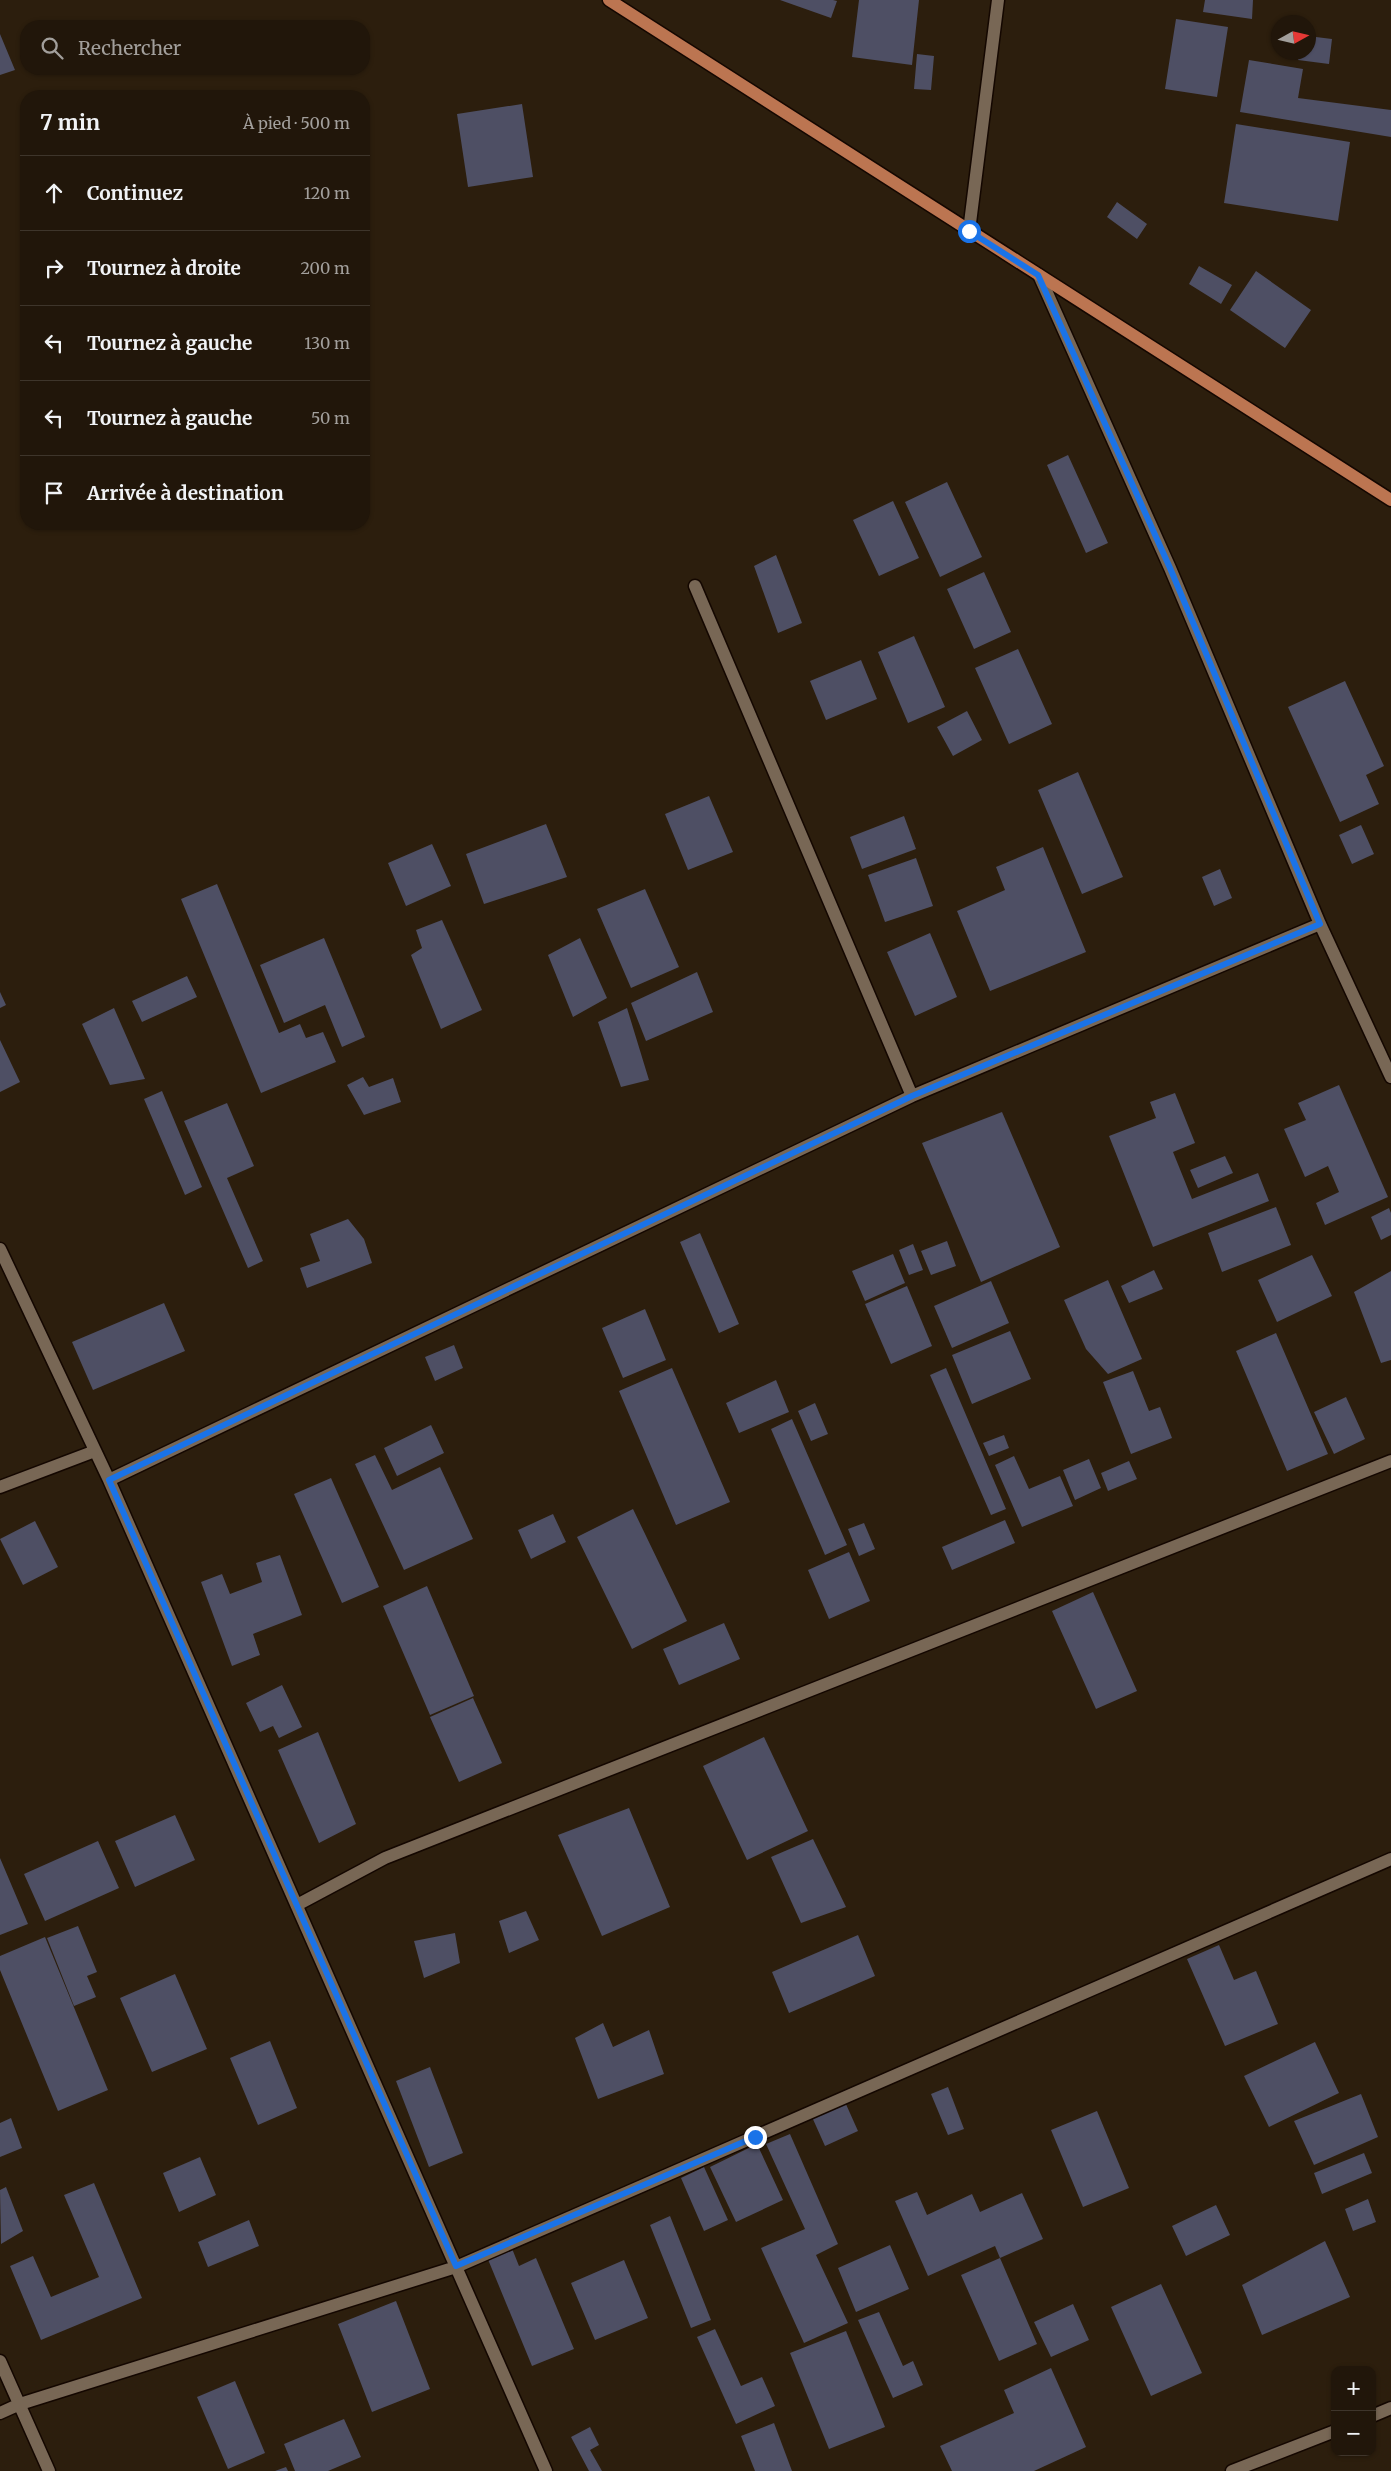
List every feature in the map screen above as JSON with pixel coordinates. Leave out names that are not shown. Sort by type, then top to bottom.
[{"type":"main road","points":[[609,0],[1391,500]]},
{"type":"street","points":[[969,231],[998,0]]},
{"type":"street","points":[[1038,275],[1170,568],[1320,924],[1391,1077]]},
{"type":"street","points":[[696,586],[912,1096]]},
{"type":"street","points":[[109,1480],[912,1096],[1320,924]]},
{"type":"street","points":[[0,1249],[109,1480],[546,2471]]},
{"type":"street","points":[[0,1487],[95,1451]]},
{"type":"street","points":[[296,1904],[385,1858],[1391,1461]]},
{"type":"street","points":[[0,2413],[20,2404],[456,2266],[1391,1859]]},
{"type":"street","points":[[0,2361],[49,2471]]},
{"type":"street","points":[[1376,2414],[1391,2408]]},
{"type":"street","points":[[1232,2471],[1331,2433]]},
{"type":"building","points":[[780,0],[833,0],[837,1],[831,18]]},
{"type":"building","points":[[859,0],[919,0],[912,65],[852,57]]},
{"type":"building","points":[[1205,0],[1253,0],[1252,19],[1203,12]]},
{"type":"building","points":[[1176,19],[1228,27],[1217,97],[1165,89]]},
{"type":"building","points":[[0,34],[15,70],[0,75]]},
{"type":"building","points":[[1316,37],[1332,39],[1329,64],[1298,60],[1316,60]]},
{"type":"building","points":[[917,54],[934,56],[931,90],[914,89]]},
{"type":"building","points":[[1249,60],[1303,69],[1298,98],[1391,110],[1391,137],[1240,112]]},
{"type":"building","points":[[522,104],[533,177],[468,187],[457,114]]},
{"type":"building","points":[[1236,124],[1350,142],[1338,221],[1224,203]]},
{"type":"building","points":[[1117,202],[1147,224],[1137,239],[1107,217]]},
{"type":"building","points":[[1199,266],[1232,285],[1221,304],[1189,284]]},
{"type":"building","points":[[1256,271],[1311,310],[1285,348],[1230,310]]},
{"type":"building","points":[[1068,455],[1108,543],[1086,553],[1047,465]]},
{"type":"building","points":[[947,482],[982,557],[940,577],[905,502]]},
{"type":"building","points":[[893,501],[919,558],[879,576],[853,520]]},
{"type":"building","points":[[776,555],[802,623],[778,633],[754,566]]},
{"type":"building","points":[[984,572],[1011,632],[974,649],[947,589]]},
{"type":"building","points":[[914,636],[945,707],[908,723],[878,652]]},
{"type":"building","points":[[1018,649],[1052,724],[1009,744],[975,668]]},
{"type":"building","points":[[861,660],[877,699],[826,720],[810,681]]},
{"type":"building","points":[[1345,681],[1384,766],[1366,775],[1379,804],[1340,822],[1288,707]]},
{"type":"building","points":[[967,711],[982,740],[953,756],[937,727]]},
{"type":"building","points":[[1078,772],[1123,877],[1082,894],[1038,790]]},
{"type":"building","points":[[709,796],[733,852],[688,870],[665,814]]},
{"type":"building","points":[[904,816],[916,849],[862,869],[850,837]]},
{"type":"building","points":[[546,824],[567,877],[484,904],[466,854]]},
{"type":"building","points":[[1361,825],[1374,854],[1352,864],[1339,835]]},
{"type":"building","points":[[432,844],[451,886],[406,906],[388,863]]},
{"type":"building","points":[[1043,847],[1086,952],[990,991],[957,911],[1005,890],[996,867]]},
{"type":"building","points":[[916,858],[933,906],[885,922],[868,875]]},
{"type":"building","points":[[1220,869],[1232,898],[1214,906],[1202,877]]},
{"type":"building","points":[[217,884],[279,1033],[300,1024],[306,1038],[323,1032],[336,1062],[261,1093],[181,899]]},
{"type":"building","points":[[645,889],[679,967],[631,988],[597,909]]},
{"type":"building","points":[[442,920],[482,1010],[441,1029],[411,955],[422,948],[416,930]]},
{"type":"building","points":[[930,933],[957,997],[915,1016],[887,952]]},
{"type":"building","points":[[324,938],[365,1037],[342,1047],[325,1005],[284,1023],[260,965]]},
{"type":"building","points":[[580,938],[607,998],[573,1017],[548,955]]},
{"type":"building","points":[[697,972],[713,1012],[646,1041],[631,1003]]},
{"type":"building","points":[[187,976],[197,997],[142,1022],[132,1001]]},
{"type":"building","points":[[0,992],[6,1005],[0,1008]]},
{"type":"building","points":[[114,1008],[145,1079],[110,1085],[82,1024]]},
{"type":"building","points":[[627,1008],[649,1080],[621,1087],[598,1022]]},
{"type":"building","points":[[0,1040],[20,1082],[0,1092]]},
{"type":"building","points":[[363,1077],[369,1087],[393,1078],[401,1102],[364,1115],[347,1085]]},
{"type":"building","points":[[1339,1085],[1388,1197],[1325,1225],[1316,1203],[1339,1192],[1328,1166],[1305,1177],[1284,1129],[1306,1120],[1298,1103]]},
{"type":"building","points":[[162,1091],[202,1187],[185,1195],[144,1099]]},
{"type":"building","points":[[1175,1093],[1195,1143],[1173,1152],[1192,1199],[1258,1173],[1269,1201],[1153,1247],[1109,1136],[1156,1118],[1150,1102]]},
{"type":"building","points":[[227,1103],[254,1166],[227,1178],[263,1261],[248,1268],[184,1121]]},
{"type":"building","points":[[1002,1112],[1060,1247],[981,1282],[922,1143]]},
{"type":"building","points":[[1225,1156],[1233,1173],[1198,1188],[1190,1170]]},
{"type":"building","points":[[1276,1207],[1291,1245],[1222,1272],[1208,1233]]},
{"type":"building","points":[[1389,1208],[1391,1213],[1391,1235],[1381,1240],[1371,1217]]},
{"type":"building","points":[[348,1219],[364,1239],[372,1263],[307,1288],[300,1268],[320,1261],[310,1234]]},
{"type":"building","points":[[700,1233],[739,1324],[719,1333],[680,1242]]},
{"type":"building","points":[[947,1241],[956,1266],[931,1275],[921,1251]]},
{"type":"building","points":[[913,1244],[923,1270],[909,1275],[899,1250]]},
{"type":"building","points":[[893,1254],[905,1283],[865,1301],[852,1271]]},
{"type":"building","points":[[1312,1255],[1332,1296],[1277,1322],[1258,1280]]},
{"type":"building","points":[[1154,1270],[1163,1289],[1129,1303],[1121,1286]]},
{"type":"building","points":[[1391,1271],[1391,1360],[1381,1363],[1354,1292]]},
{"type":"building","points":[[1108,1280],[1142,1359],[1108,1374],[1086,1349],[1064,1300]]},
{"type":"building","points":[[991,1281],[1009,1323],[952,1348],[934,1306]]},
{"type":"building","points":[[907,1286],[932,1346],[891,1364],[865,1304]]},
{"type":"building","points":[[164,1303],[185,1351],[93,1390],[72,1342]]},
{"type":"building","points":[[645,1309],[666,1360],[623,1378],[602,1328]]},
{"type":"building","points":[[1010,1331],[1031,1379],[972,1404],[952,1355]]},
{"type":"building","points":[[1276,1333],[1328,1454],[1287,1471],[1236,1351]]},
{"type":"building","points":[[454,1345],[463,1368],[435,1381],[425,1357]]},
{"type":"building","points":[[672,1368],[730,1502],[676,1525],[619,1391]]},
{"type":"building","points":[[946,1368],[1006,1509],[991,1515],[930,1375]]},
{"type":"building","points":[[1133,1371],[1149,1411],[1160,1407],[1172,1438],[1131,1454],[1103,1382]]},
{"type":"building","points":[[776,1380],[789,1412],[739,1433],[726,1403]]},
{"type":"building","points":[[1346,1397],[1365,1439],[1334,1454],[1314,1412]]},
{"type":"building","points":[[815,1403],[828,1434],[811,1441],[798,1411]]},
{"type":"building","points":[[792,1419],[847,1545],[825,1555],[771,1429]]},
{"type":"building","points":[[431,1425],[444,1453],[397,1476],[384,1448]]},
{"type":"building","points":[[1004,1435],[1009,1448],[989,1456],[983,1443]]},
{"type":"building","points":[[375,1455],[392,1490],[440,1467],[473,1539],[404,1570],[355,1464]]},
{"type":"building","points":[[1014,1456],[1029,1489],[1060,1476],[1073,1506],[1022,1527],[995,1465]]},
{"type":"building","points":[[1089,1459],[1101,1488],[1075,1500],[1063,1470]]},
{"type":"building","points":[[1129,1461],[1137,1479],[1108,1491],[1101,1473]]},
{"type":"building","points":[[331,1478],[379,1587],[342,1603],[294,1494]]},
{"type":"building","points":[[633,1509],[687,1621],[632,1649],[577,1537]]},
{"type":"building","points":[[553,1514],[566,1542],[531,1559],[518,1530]]},
{"type":"building","points":[[1005,1520],[1015,1543],[952,1570],[942,1547]]},
{"type":"building","points":[[35,1521],[58,1567],[23,1585],[0,1539]]},
{"type":"building","points":[[864,1523],[875,1549],[859,1556],[848,1529]]},
{"type":"building","points":[[849,1552],[870,1601],[829,1619],[808,1570]]},
{"type":"building","points":[[280,1555],[302,1615],[253,1634],[260,1655],[232,1666],[201,1582],[222,1574],[230,1594],[262,1582],[256,1563]]},
{"type":"building","points":[[427,1586],[474,1696],[430,1715],[383,1606]]},
{"type":"building","points":[[1093,1592],[1137,1691],[1096,1709],[1052,1611]]},
{"type":"building","points":[[724,1623],[740,1659],[679,1685],[663,1649]]},
{"type":"building","points":[[282,1685],[302,1727],[279,1738],[273,1726],[260,1732],[246,1703]]},
{"type":"building","points":[[473,1698],[502,1763],[459,1782],[430,1717]]},
{"type":"building","points":[[318,1732],[356,1824],[319,1843],[278,1750]]},
{"type":"building","points":[[764,1737],[808,1831],[747,1860],[703,1766]]},
{"type":"building","points":[[629,1808],[670,1907],[602,1936],[558,1835]]},
{"type":"building","points":[[175,1815],[195,1860],[135,1887],[115,1841]]},
{"type":"building","points":[[813,1839],[846,1907],[801,1923],[771,1857]]},
{"type":"building","points":[[98,1841],[119,1888],[45,1921],[24,1874]]},
{"type":"building","points":[[0,1858],[28,1924],[0,1935]]},
{"type":"building","points":[[526,1911],[539,1940],[509,1953],[499,1921]]},
{"type":"building","points":[[78,1926],[97,1972],[87,1976],[96,1997],[74,2006],[47,1938]]},
{"type":"building","points":[[455,1933],[460,1963],[424,1978],[414,1941]]},
{"type":"building","points":[[858,1935],[875,1976],[789,2013],[772,1972]]},
{"type":"building","points":[[45,1937],[108,2090],[58,2111],[0,1970],[0,1956]]},
{"type":"building","points":[[1219,1945],[1234,1980],[1256,1971],[1278,2024],[1225,2046],[1187,1959]]},
{"type":"building","points":[[175,1974],[207,2049],[152,2072],[120,1998]]},
{"type":"building","points":[[603,2023],[613,2047],[649,2030],[664,2074],[598,2099],[575,2038]]},
{"type":"building","points":[[270,2041],[297,2108],[258,2125],[230,2058]]},
{"type":"building","points":[[1315,2042],[1339,2093],[1269,2127],[1244,2076]]},
{"type":"building","points":[[430,2067],[463,2153],[429,2167],[396,2081]]},
{"type":"building","points":[[948,2087],[964,2129],[948,2135],[931,2094]]},
{"type":"building","points":[[1361,2094],[1378,2137],[1314,2165],[1294,2121]]},
{"type":"building","points":[[845,2102],[858,2131],[825,2146],[812,2117]]},
{"type":"building","points":[[1097,2111],[1129,2188],[1083,2207],[1051,2130]]},
{"type":"building","points":[[11,2118],[22,2148],[0,2157],[0,2123]]},
{"type":"building","points":[[790,2134],[838,2244],[816,2255],[848,2323],[804,2343],[761,2248],[805,2229],[766,2144]]},
{"type":"building","points":[[757,2144],[783,2200],[736,2222],[710,2167]]},
{"type":"building","points":[[1364,2153],[1372,2173],[1322,2194],[1314,2173]]},
{"type":"building","points":[[200,2157],[216,2195],[179,2212],[163,2173]]},
{"type":"building","points":[[704,2167],[728,2220],[704,2231],[681,2178]]},
{"type":"building","points":[[94,2183],[142,2298],[41,2340],[10,2266],[33,2256],[51,2297],[99,2277],[64,2195]]},
{"type":"building","points":[[6,2187],[23,2231],[1,2244],[0,2190]]},
{"type":"building","points":[[917,2192],[927,2215],[972,2194],[980,2212],[1022,2193],[1043,2239],[1000,2258],[995,2246],[928,2276],[895,2201]]},
{"type":"building","points":[[1368,2199],[1376,2222],[1353,2231],[1345,2209]]},
{"type":"building","points":[[1216,2205],[1230,2235],[1186,2256],[1172,2226]]},
{"type":"building","points":[[670,2216],[711,2320],[691,2328],[650,2225]]},
{"type":"building","points":[[249,2220],[259,2246],[208,2267],[198,2242]]},
{"type":"building","points":[[1325,2241],[1350,2297],[1262,2335],[1242,2285]]},
{"type":"building","points":[[890,2245],[909,2289],[856,2312],[838,2268]]},
{"type":"building","points":[[511,2246],[519,2266],[536,2258],[574,2349],[532,2366],[487,2257]]},
{"type":"building","points":[[1000,2258],[1037,2344],[999,2361],[961,2275]]},
{"type":"building","points":[[624,2260],[648,2318],[595,2340],[571,2283]]},
{"type":"building","points":[[1161,2284],[1202,2373],[1151,2396],[1111,2307]]},
{"type":"building","points":[[396,2301],[430,2389],[372,2412],[338,2324]]},
{"type":"building","points":[[1073,2304],[1089,2340],[1051,2357],[1034,2322]]},
{"type":"building","points":[[879,2312],[903,2366],[913,2361],[923,2385],[893,2398],[858,2320]]},
{"type":"building","points":[[715,2329],[741,2386],[762,2377],[775,2406],[736,2424],[697,2337]]},
{"type":"building","points":[[846,2331],[885,2427],[829,2449],[790,2353]]},
{"type":"building","points":[[1051,2368],[1086,2447],[1034,2471],[952,2471],[940,2446],[1014,2413],[1004,2390]]},
{"type":"building","points":[[235,2381],[265,2453],[228,2469],[197,2397]]},
{"type":"building","points":[[344,2419],[361,2457],[328,2471],[295,2471],[284,2444]]},
{"type":"building","points":[[774,2423],[792,2471],[755,2471],[741,2436]]},
{"type":"building","points":[[590,2427],[599,2445],[590,2450],[602,2471],[589,2471],[571,2437]]},
{"type":"building","points":[[286,2467],[288,2471],[275,2471]]},
{"type":"route","points":[[755,2137],[456,2266],[109,1480],[912,1096],[1320,924],[1170,568],[1038,275],[969,231]]}]
